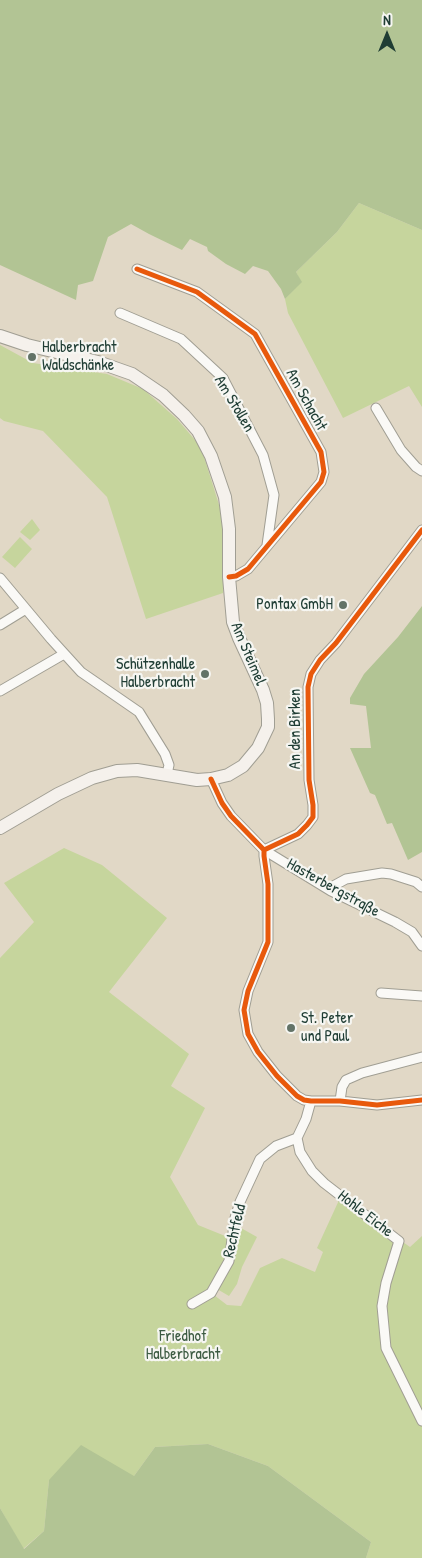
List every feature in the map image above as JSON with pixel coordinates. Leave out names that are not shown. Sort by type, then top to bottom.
[{"type":"main road","name":"Am Steimel","points":[[0,336],[27,345],[117,368],[150,385],[184,415],[205,444],[221,483],[229,529],[229,577],[233,622],[263,690],[268,711],[268,727],[264,739],[251,758],[243,766],[228,774],[211,779]]},
{"type":"main road","points":[[0,828],[58,794],[103,774],[137,770],[197,780],[211,779]]},
{"type":"street","name":"Am Schacht","points":[[137,269],[197,292],[255,334],[321,452],[324,472],[321,482],[310,498],[243,573],[229,577]]},
{"type":"street","name":"Am Stollen","points":[[120,313],[181,339],[223,378],[264,455],[274,495],[267,545]]},
{"type":"street","points":[[376,408],[401,450],[422,471]]},
{"type":"street","name":"An den Birken","points":[[264,850],[298,834],[313,817],[313,805],[308,780],[308,687],[311,674],[422,530]]},
{"type":"street","points":[[0,578],[81,672],[138,712],[165,754],[169,765],[167,774]]},
{"type":"street","points":[[0,625],[26,610]]},
{"type":"street","points":[[0,691],[64,654]]},
{"type":"street","name":"Hasterbergstraße","points":[[211,779],[222,803],[231,816],[264,850],[330,891],[412,932],[422,946]]},
{"type":"street","points":[[264,850],[268,884],[269,935],[266,948],[248,991],[244,1005],[244,1019],[252,1041],[267,1065],[297,1096],[311,1101],[340,1101],[378,1105],[422,1100]]},
{"type":"street","points":[[330,891],[335,885],[346,879],[382,873],[406,879],[422,887]]},
{"type":"street","points":[[381,993],[422,996]]},
{"type":"street","points":[[340,1101],[342,1087],[346,1080],[362,1073],[422,1057]]},
{"type":"street","points":[[296,1138],[306,1119],[311,1101]]},
{"type":"street","name":"Rechtfeld","points":[[192,1304],[211,1293],[229,1261],[237,1210],[260,1159],[276,1146],[296,1138]]},
{"type":"street","name":"Hohle Eiche","points":[[296,1138],[300,1152],[312,1172],[399,1241],[386,1283],[382,1306],[386,1348],[422,1421]]},
{"type":"green space","points":[[0,0],[422,0],[422,230],[359,203],[337,232],[296,272],[302,282],[285,299],[281,289],[268,271],[253,266],[245,274],[226,264],[208,251],[207,247],[190,239],[182,250],[131,224],[108,237],[93,281],[78,285],[76,300],[0,265]]},
{"type":"green space","points":[[359,203],[422,230],[422,407],[409,386],[343,418],[288,313],[285,299],[301,282],[296,272],[337,232]]},
{"type":"green space","points":[[0,345],[33,363],[107,374],[143,389],[177,419],[201,447],[220,508],[224,530],[223,593],[146,619],[107,497],[43,431],[4,421],[0,418]]},
{"type":"green space","points":[[32,519],[40,530],[30,540],[20,532]]},
{"type":"green space","points":[[20,537],[32,549],[15,568],[2,557]]},
{"type":"green space","points":[[422,606],[422,852],[408,860],[392,823],[387,824],[375,795],[370,793],[350,748],[371,748],[366,706],[350,704],[350,698],[364,674],[398,637]]},
{"type":"green space","name":"Friedhof Halberbracht","points":[[64,848],[102,865],[167,918],[109,992],[189,1054],[171,1086],[205,1108],[170,1177],[198,1225],[235,1240],[241,1228],[257,1237],[242,1267],[237,1284],[229,1296],[217,1289],[214,1295],[227,1305],[241,1306],[260,1268],[282,1258],[315,1272],[323,1252],[317,1248],[340,1198],[410,1247],[422,1236],[422,1558],[366,1558],[371,1542],[268,1466],[208,1444],[155,1447],[134,1476],[49,1480],[44,1531],[23,1549],[0,1508],[0,958],[34,922],[4,883]]},
{"type":"green space","points":[[208,1444],[268,1466],[371,1542],[366,1558],[0,1558],[0,1508],[24,1549],[44,1531],[49,1480],[81,1445],[134,1476],[155,1447]]},
{"type":"cycle path","points":[[137,269],[197,292],[255,334],[321,452],[324,472],[321,482],[248,569],[236,576],[229,577]]},
{"type":"cycle path","points":[[264,850],[298,834],[313,817],[309,780],[308,687],[311,674],[422,530]]},
{"type":"cycle path","points":[[211,779],[222,803],[231,816],[264,850]]},
{"type":"cycle path","points":[[264,850],[268,884],[268,942],[248,991],[244,1010],[248,1034],[258,1052],[277,1076],[297,1096],[304,1100],[377,1105],[422,1100]]},
{"type":"place","name":"Halberbracht Waldschänke","points":[[32,357]]},
{"type":"place","name":"Pontax GmbH","points":[[343,605]]},
{"type":"place","name":"Schützenhalle Halberbracht","points":[[205,674]]},
{"type":"place","name":"St. Peter und Paul","points":[[291,1028]]}]
